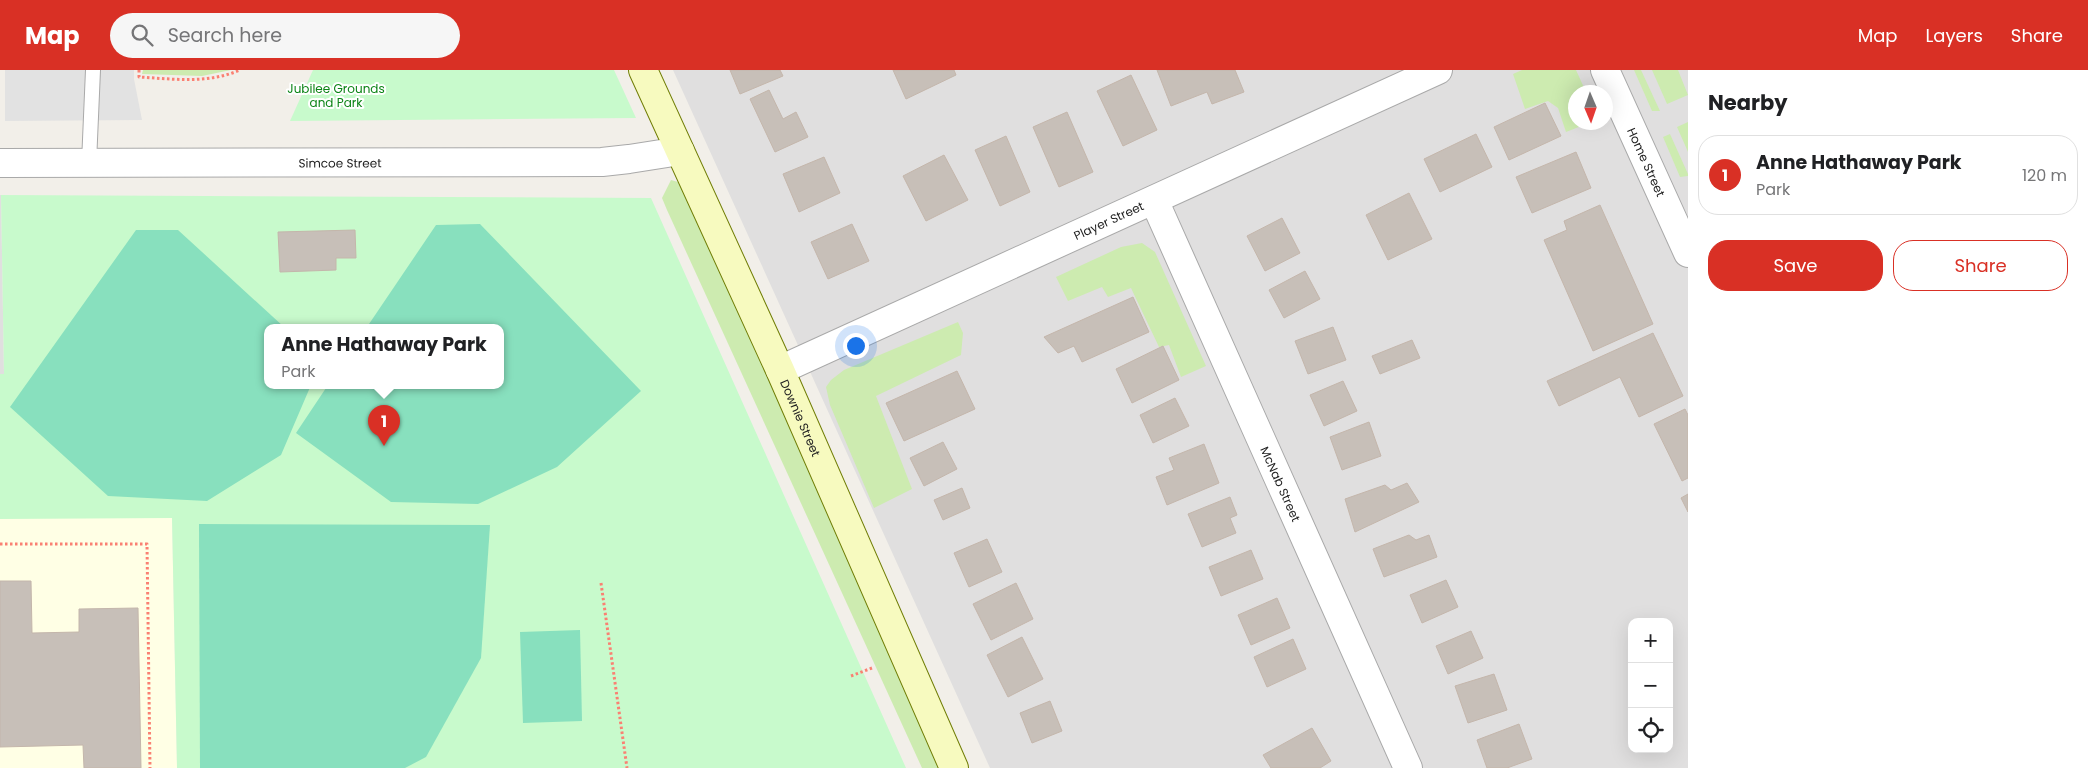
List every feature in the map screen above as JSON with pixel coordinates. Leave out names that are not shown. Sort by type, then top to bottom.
[{"type":"main road","name":"Downie Street","points":[[643,70],[780,370],[954,768]]},
{"type":"street","name":"Player Street","points":[[780,370],[1438,70]]},
{"type":"street","name":"Home Street","points":[[1605,70],[1688,253]]},
{"type":"street","name":"Simcoe Street","points":[[0,164],[602,162],[629,160],[680,151]]},
{"type":"street","name":"McNab Street","points":[[1154,200],[1408,768]]},
{"type":"lane","points":[[90,163],[93,70]]},
{"type":"path","points":[[139,70],[139,77],[208,80],[227,76],[240,70]]},
{"type":"path","points":[[0,544],[147,544],[150,768]]},
{"type":"path","points":[[601,583],[627,768]]},
{"type":"path","points":[[851,676],[872,668]]},
{"type":"shaded area","points":[[5,70],[134,70],[142,120],[5,121]]},
{"type":"shaded area","points":[[673,70],[1688,70],[1688,768],[990,768]]},
{"type":"shaded area","points":[[1,195],[4,374],[0,374]]},
{"type":"shaded area","points":[[0,374],[172,518],[177,768],[0,768]]},
{"type":"green space","points":[[143,70],[231,70],[202,76],[142,74]]},
{"type":"green space","name":"Jubilee Grounds and Park","points":[[313,70],[614,70],[636,118],[290,121]]},
{"type":"green space","points":[[1522,70],[1576,70],[1583,85],[1568,85],[1568,130],[1571,130],[1566,132],[1558,108],[1548,101],[1525,109],[1513,74]]},
{"type":"green space","points":[[1634,70],[1641,70],[1660,111],[1652,111]]},
{"type":"green space","points":[[1652,70],[1678,70],[1688,95],[1667,104]]},
{"type":"green space","points":[[1688,122],[1688,152],[1677,127]]},
{"type":"green space","points":[[1670,134],[1688,176],[1680,177],[1663,137]]},
{"type":"green space","points":[[671,180],[678,182],[685,191],[943,768],[922,768],[667,210],[662,198]]},
{"type":"green space","points":[[1,195],[651,198],[906,768],[177,768],[172,518],[0,519],[0,374],[4,374]]},
{"type":"green space","points":[[480,224],[641,391],[557,467],[478,504],[391,502],[296,433],[325,389],[504,389],[504,324],[369,324],[436,225]]},
{"type":"green space","points":[[136,230],[178,230],[281,324],[264,324],[264,389],[309,389],[281,455],[207,501],[108,496],[10,407]]},
{"type":"green space","points":[[1142,243],[1155,252],[1206,366],[1181,377],[1169,345],[1159,347],[1131,288],[1108,297],[1102,287],[1068,301],[1056,277],[1121,247]]},
{"type":"green space","points":[[958,322],[963,333],[961,355],[876,396],[912,489],[874,508],[830,405],[826,387],[831,380],[844,370]]},
{"type":"green space","points":[[199,524],[490,525],[481,658],[426,757],[405,768],[200,768]]},
{"type":"green space","points":[[580,630],[582,721],[523,723],[520,632]]},
{"type":"building","points":[[730,70],[780,70],[783,76],[740,94]]},
{"type":"building","points":[[893,70],[954,70],[956,75],[906,99]]},
{"type":"building","points":[[1157,70],[1235,70],[1244,92],[1212,104],[1207,92],[1171,106]]},
{"type":"building","points":[[1131,75],[1157,130],[1123,146],[1097,91]]},
{"type":"building","points":[[769,90],[783,119],[796,112],[808,137],[775,152],[750,99]]},
{"type":"building","points":[[1545,103],[1561,136],[1509,160],[1494,127]]},
{"type":"building","points":[[1067,112],[1093,172],[1059,187],[1033,127]]},
{"type":"building","points":[[1476,134],[1492,167],[1440,192],[1424,159]]},
{"type":"building","points":[[1006,136],[1030,192],[1000,206],[975,150]]},
{"type":"building","points":[[1576,152],[1591,188],[1532,213],[1516,177]]},
{"type":"building","points":[[944,155],[968,200],[926,221],[903,176]]},
{"type":"building","points":[[824,157],[840,193],[799,212],[783,174]]},
{"type":"building","points":[[1409,193],[1432,239],[1388,260],[1366,215]]},
{"type":"building","points":[[1600,205],[1653,324],[1593,351],[1544,240],[1567,230],[1564,221]]},
{"type":"building","points":[[1282,218],[1300,253],[1265,271],[1247,236]]},
{"type":"building","points":[[852,224],[869,261],[828,279],[811,242]]},
{"type":"building","points":[[355,230],[356,258],[336,258],[336,270],[280,272],[278,232]]},
{"type":"building","points":[[1305,271],[1320,299],[1284,318],[1269,290]]},
{"type":"building","points":[[1133,297],[1149,332],[1082,362],[1074,346],[1058,353],[1044,337]]},
{"type":"building","points":[[1333,327],[1346,360],[1308,374],[1295,341]]},
{"type":"building","points":[[1653,333],[1683,396],[1639,417],[1620,377],[1559,406],[1547,381]]},
{"type":"building","points":[[1412,340],[1420,358],[1380,374],[1372,356]]},
{"type":"building","points":[[1163,346],[1179,380],[1132,403],[1116,369]]},
{"type":"building","points":[[957,371],[975,409],[904,441],[886,403]]},
{"type":"building","points":[[1343,381],[1357,411],[1324,426],[1310,395]]},
{"type":"building","points":[[1175,398],[1189,426],[1153,443],[1140,415]]},
{"type":"building","points":[[1685,409],[1688,415],[1688,478],[1682,481],[1654,424]]},
{"type":"building","points":[[1369,422],[1381,456],[1342,470],[1330,437]]},
{"type":"building","points":[[943,442],[957,469],[924,486],[910,458]]},
{"type":"building","points":[[1204,444],[1219,483],[1167,505],[1156,477],[1174,470],[1169,458]]},
{"type":"building","points":[[1407,483],[1419,502],[1355,532],[1345,499],[1385,485],[1391,490]]},
{"type":"building","points":[[962,488],[970,508],[943,520],[934,500]]},
{"type":"building","points":[[1688,494],[1688,512],[1681,498]]},
{"type":"building","points":[[1230,497],[1237,515],[1230,518],[1236,533],[1202,547],[1188,514]]},
{"type":"building","points":[[1409,535],[1416,540],[1429,535],[1437,557],[1384,577],[1373,549]]},
{"type":"building","points":[[987,539],[1002,572],[969,587],[954,553]]},
{"type":"building","points":[[1251,550],[1263,579],[1221,596],[1209,567]]},
{"type":"building","points":[[1446,580],[1458,607],[1422,623],[1410,595]]},
{"type":"building","points":[[0,581],[31,581],[32,633],[79,632],[79,609],[138,608],[141,768],[84,768],[83,745],[0,747]]},
{"type":"building","points":[[1016,583],[1033,619],[991,640],[973,604]]},
{"type":"building","points":[[1277,598],[1290,628],[1251,645],[1238,615]]},
{"type":"building","points":[[1471,631],[1483,658],[1448,674],[1436,646]]},
{"type":"building","points":[[1022,637],[1043,679],[1008,697],[987,655]]},
{"type":"building","points":[[1293,639],[1306,669],[1267,687],[1254,657]]},
{"type":"building","points":[[1494,674],[1507,710],[1468,723],[1455,686]]},
{"type":"building","points":[[1050,701],[1062,731],[1032,743],[1020,713]]},
{"type":"building","points":[[1519,724],[1532,759],[1507,768],[1487,768],[1477,740]]},
{"type":"building","points":[[1312,728],[1331,761],[1320,768],[1271,768],[1263,755]]},
{"type":"place","name":"Anne Hathaway Park","points":[[384,446]]}]
